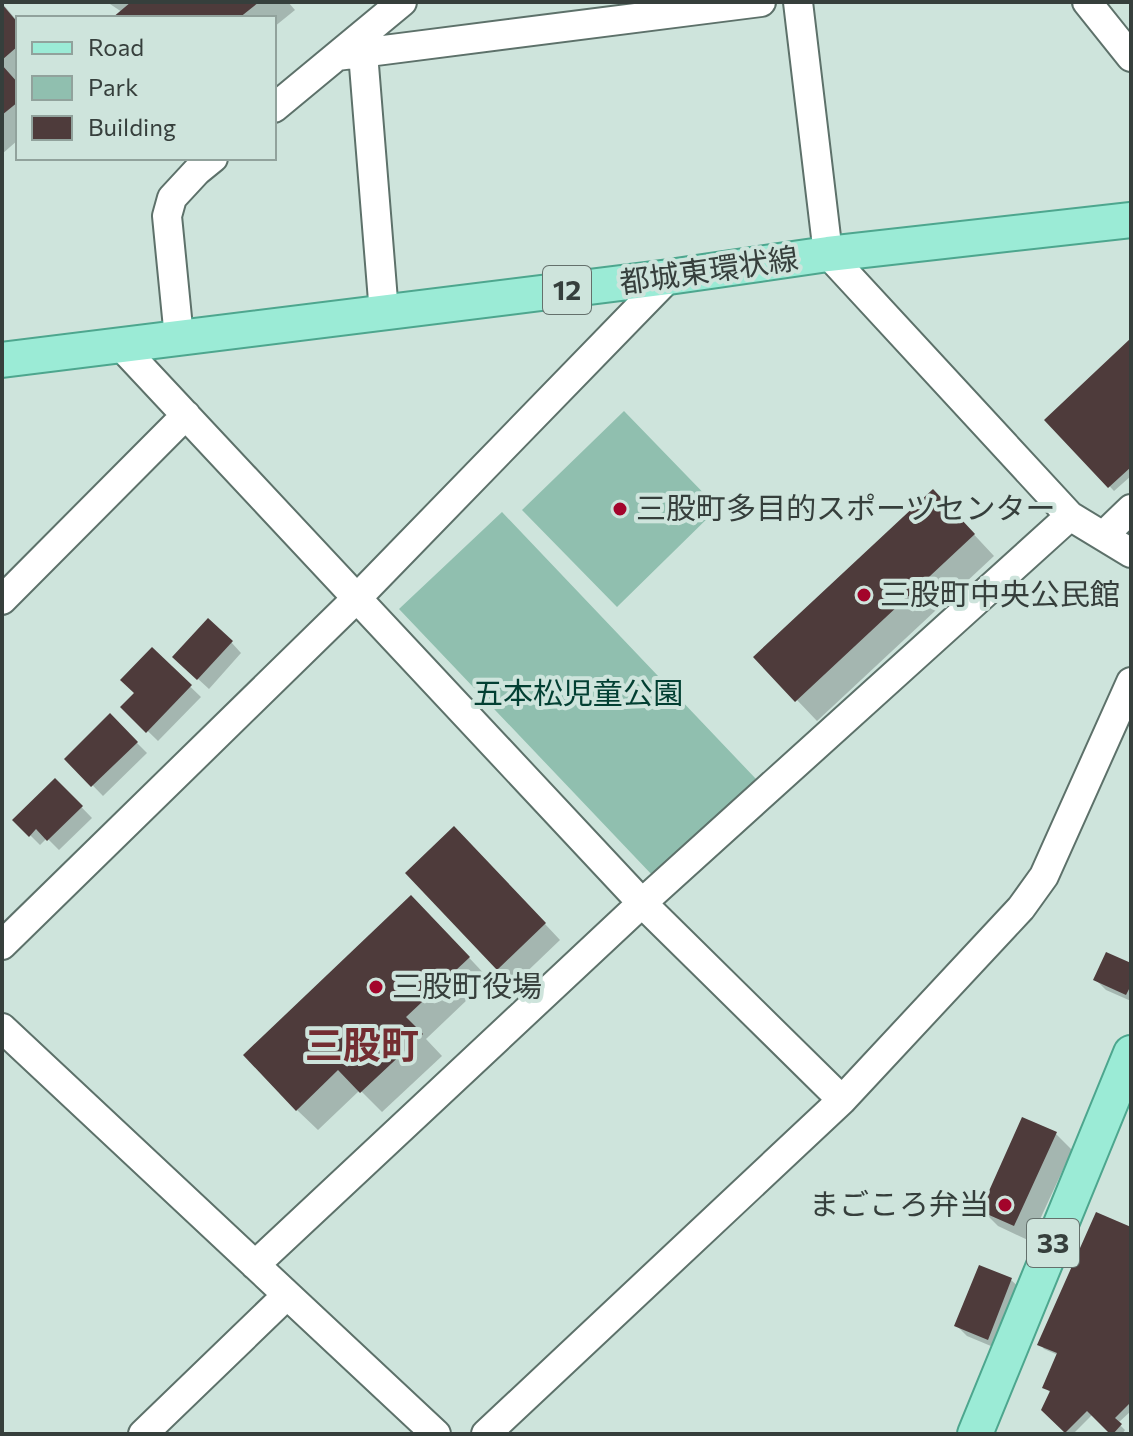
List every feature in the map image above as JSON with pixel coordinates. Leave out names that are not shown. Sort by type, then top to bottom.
[{"type":"main road","name":"都城東環状線","points":[[2,360],[669,277],[828,254],[1131,220]]},
{"type":"main road","name":"33","points":[[975,1434],[1131,1053]]},
{"type":"street","points":[[276,107],[350,54],[402,2]]},
{"type":"street","points":[[350,54],[761,2]]},
{"type":"street","points":[[798,2],[828,254],[1070,516],[1131,553]]},
{"type":"street","points":[[1087,2],[1131,57]]},
{"type":"street","points":[[350,54],[384,313]]},
{"type":"street","points":[[179,338],[167,216],[172,198],[211,160]]},
{"type":"street","points":[[2,945],[357,598],[669,277]]},
{"type":"street","points":[[120,345],[642,903],[842,1100]]},
{"type":"street","points":[[2,600],[186,415]]},
{"type":"street","points":[[1103,536],[1131,509]]},
{"type":"street","points":[[255,1265],[642,903],[1070,516]]},
{"type":"street","points":[[486,1434],[842,1100],[1021,908],[1044,876],[1131,682]]},
{"type":"street","points":[[2,1028],[436,1434]]},
{"type":"street","points":[[143,1434],[287,1295]]},
{"type":"green space","name":"三股町多目的スポーツセンター","points":[[624,411],[718,508],[617,607],[522,510]]},
{"type":"green space","name":"五本松児童公園","points":[[502,512],[756,779],[654,877],[399,609]]},
{"type":"building","points":[[131,2],[259,2],[242,16],[114,16]]},
{"type":"building","points":[[2,4],[16,21],[16,48],[2,60]]},
{"type":"building","points":[[2,65],[16,81],[16,104],[2,115]]},
{"type":"building","points":[[1131,338],[1131,467],[1108,488],[1044,420]]},
{"type":"building","name":"三股町中央公民館","points":[[933,489],[975,534],[795,702],[753,657]]},
{"type":"building","points":[[208,618],[233,641],[197,680],[172,657]]},
{"type":"building","points":[[152,647],[192,685],[146,733],[120,707],[134,693],[120,680]]},
{"type":"building","points":[[110,713],[138,742],[91,787],[64,759]]},
{"type":"building","points":[[55,778],[83,806],[47,841],[36,829],[29,837],[12,820]]},
{"type":"building","points":[[454,826],[546,923],[497,970],[405,873]]},
{"type":"building","name":"三股町役場","points":[[411,895],[470,957],[406,1017],[423,1034],[360,1093],[338,1070],[296,1111],[243,1055]]},
{"type":"building","points":[[1106,952],[1131,963],[1131,985],[1126,995],[1093,980]]},
{"type":"building","points":[[1022,1117],[1057,1132],[1014,1226],[980,1211]]},
{"type":"building","points":[[1096,1212],[1131,1227],[1131,1402],[1115,1418],[1122,1424],[1113,1434],[1087,1411],[1065,1433],[1041,1410],[1050,1391],[1042,1388],[1057,1353],[1037,1345]]},
{"type":"building","points":[[979,1265],[1012,1278],[988,1340],[954,1326]]},
{"type":"place","name":"三股町多目的スポーツセンター","points":[[620,509]]},
{"type":"place","name":"三股町中央公民館","points":[[864,595]]},
{"type":"place","name":"三股町役場","points":[[376,987]]},
{"type":"place","name":"まごころ弁当","points":[[1005,1205]]},
{"type":"district","name":"三股町","points":[[362,1046]]}]
